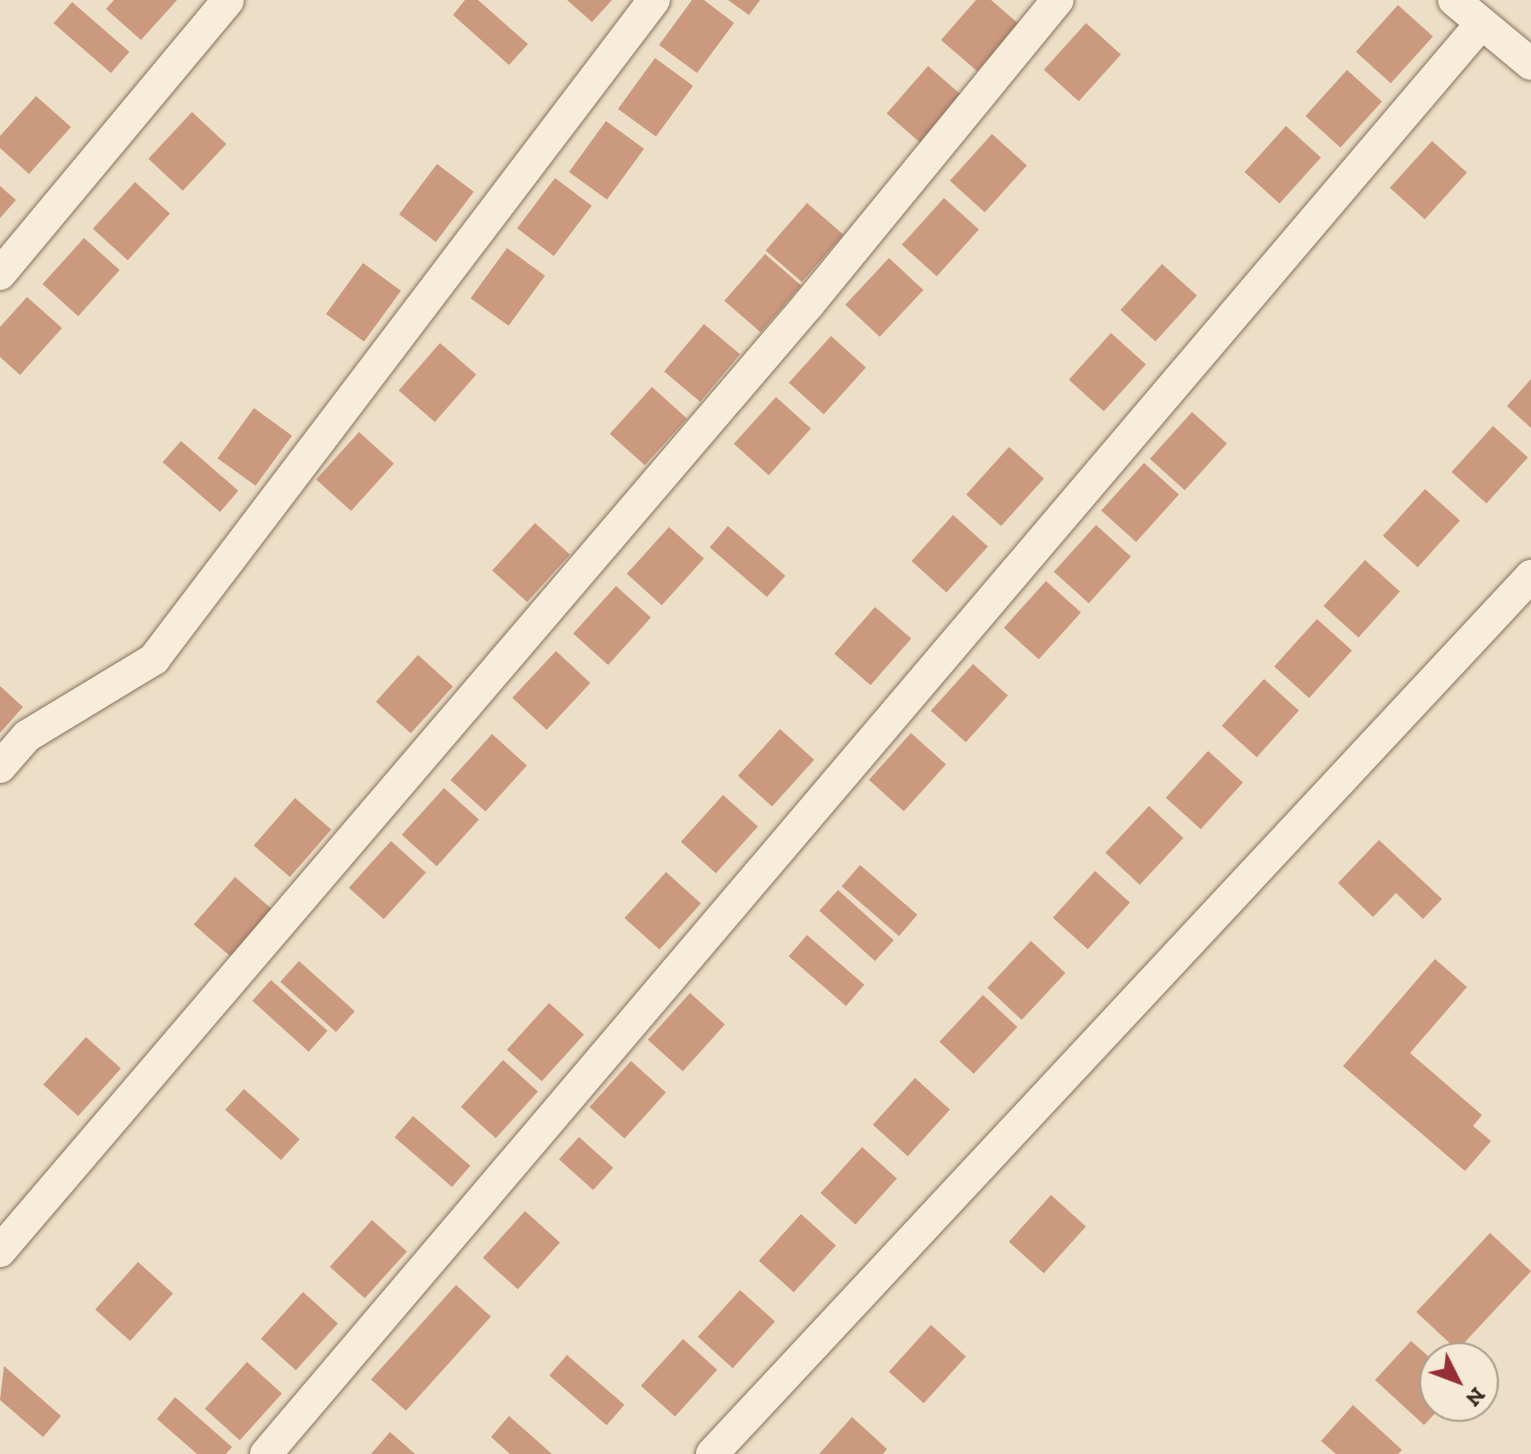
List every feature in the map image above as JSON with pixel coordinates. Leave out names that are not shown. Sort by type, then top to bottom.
[{"type":"street","points":[[0,274],[228,0]]},
{"type":"street","points":[[0,767],[27,736],[154,659],[654,0]]},
{"type":"street","points":[[0,1251],[808,305],[1058,0]]},
{"type":"street","points":[[1454,0],[1531,64]]},
{"type":"street","points":[[266,1454],[1481,24]]},
{"type":"street","points":[[712,1454],[1531,576]]},
{"type":"building","points":[[114,0],[177,0],[141,40],[106,9]]},
{"type":"building","points":[[465,0],[478,0],[528,44],[509,65],[453,15]]},
{"type":"building","points":[[567,0],[612,0],[592,22]]},
{"type":"building","points":[[692,0],[704,0],[734,23],[697,73],[659,45]]},
{"type":"building","points":[[728,0],[760,0],[749,15]]},
{"type":"building","points":[[976,0],[991,0],[1019,24],[977,71],[941,40]]},
{"type":"building","points":[[72,2],[129,52],[111,73],[54,23]]},
{"type":"building","points":[[1398,5],[1433,36],[1391,83],[1356,52]]},
{"type":"building","points":[[1086,23],[1121,54],[1079,101],[1044,70]]},
{"type":"building","points":[[655,58],[693,86],[656,137],[618,109]]},
{"type":"building","points":[[928,66],[964,97],[923,145],[887,114]]},
{"type":"building","points":[[1347,70],[1382,101],[1340,148],[1306,116]]},
{"type":"building","points":[[36,96],[71,127],[29,174],[0,148],[0,136]]},
{"type":"building","points":[[192,112],[226,144],[183,191],[148,159]]},
{"type":"building","points":[[606,121],[644,149],[607,200],[569,172]]},
{"type":"building","points":[[1286,126],[1321,157],[1279,204],[1245,172]]},
{"type":"building","points":[[992,134],[1027,165],[985,212],[950,181]]},
{"type":"building","points":[[1432,141],[1467,172],[1425,219],[1390,188]]},
{"type":"building","points":[[437,164],[474,192],[436,242],[399,214]]},
{"type":"building","points":[[555,178],[592,206],[554,256],[517,228]]},
{"type":"building","points":[[135,182],[170,213],[128,260],[93,229]]},
{"type":"building","points":[[0,186],[16,200],[0,218]]},
{"type":"building","points":[[944,198],[979,229],[937,276],[902,245]]},
{"type":"building","points":[[807,203],[843,234],[802,282],[766,251]]},
{"type":"building","points":[[84,238],[120,270],[78,316],[43,284]]},
{"type":"building","points":[[507,248],[545,276],[509,326],[471,298]]},
{"type":"building","points":[[765,254],[801,285],[761,332],[724,301]]},
{"type":"building","points":[[889,258],[923,290],[880,337],[845,305]]},
{"type":"building","points":[[363,263],[401,291],[364,342],[326,314]]},
{"type":"building","points":[[1162,264],[1197,295],[1155,342],[1121,310]]},
{"type":"building","points":[[27,297],[62,328],[20,375],[0,357],[0,327]]},
{"type":"building","points":[[704,324],[740,354],[700,402],[664,371]]},
{"type":"building","points":[[1111,333],[1146,364],[1104,411],[1069,380]]},
{"type":"building","points":[[831,336],[866,367],[824,414],[789,383]]},
{"type":"building","points":[[440,343],[476,374],[435,422],[399,391]]},
{"type":"building","points":[[1531,379],[1531,428],[1507,406]]},
{"type":"building","points":[[652,387],[687,418],[645,465],[610,434]]},
{"type":"building","points":[[776,397],[811,428],[769,475],[734,444]]},
{"type":"building","points":[[254,408],[292,436],[256,486],[218,458]]},
{"type":"building","points":[[1192,412],[1227,443],[1185,490],[1150,459]]},
{"type":"building","points":[[1493,426],[1528,457],[1486,504],[1452,472]]},
{"type":"building","points":[[359,432],[394,463],[351,511],[316,480]]},
{"type":"building","points":[[181,441],[238,491],[220,512],[163,462]]},
{"type":"building","points":[[1009,447],[1044,478],[1001,526],[966,495]]},
{"type":"building","points":[[1144,463],[1179,494],[1136,542],[1101,511]]},
{"type":"building","points":[[1425,489],[1460,520],[1418,567],[1383,536]]},
{"type":"building","points":[[953,515],[988,546],[946,593],[912,561]]},
{"type":"building","points":[[535,523],[570,554],[527,602],[492,571]]},
{"type":"building","points":[[1096,525],[1131,556],[1089,603],[1054,572]]},
{"type":"building","points":[[728,526],[785,576],[767,597],[710,547]]},
{"type":"building","points":[[669,527],[704,558],[662,605],[627,574]]},
{"type":"building","points":[[1365,560],[1400,591],[1358,638],[1324,606]]},
{"type":"building","points":[[1046,581],[1081,612],[1039,659],[1004,628]]},
{"type":"building","points":[[616,586],[651,617],[608,665],[573,634]]},
{"type":"building","points":[[875,607],[911,638],[871,685],[834,654]]},
{"type":"building","points":[[1317,619],[1352,650],[1309,698],[1274,667]]},
{"type":"building","points":[[556,651],[590,683],[547,730],[512,698]]},
{"type":"building","points":[[418,655],[453,686],[411,733],[376,702]]},
{"type":"building","points":[[973,664],[1008,695],[966,742],[931,711]]},
{"type":"building","points":[[1264,679],[1299,710],[1257,757],[1222,726]]},
{"type":"building","points":[[0,686],[23,707],[0,733]]},
{"type":"building","points":[[780,729],[814,760],[772,807],[738,776]]},
{"type":"building","points":[[911,733],[946,764],[904,811],[869,780]]},
{"type":"building","points":[[492,734],[527,765],[485,812],[451,780]]},
{"type":"building","points":[[1208,751],[1243,782],[1201,829],[1166,798]]},
{"type":"building","points":[[444,788],[479,819],[437,866],[402,835]]},
{"type":"building","points":[[723,795],[758,826],[716,873],[681,842]]},
{"type":"building","points":[[295,798],[331,829],[290,877],[254,846]]},
{"type":"building","points":[[1149,806],[1183,838],[1140,885],[1105,853]]},
{"type":"building","points":[[1379,840],[1442,899],[1423,919],[1396,893],[1373,917],[1338,883]]},
{"type":"building","points":[[391,841],[426,872],[384,919],[349,888]]},
{"type":"building","points":[[860,865],[917,915],[899,936],[842,886]]},
{"type":"building","points":[[1095,871],[1130,902],[1088,949],[1053,918]]},
{"type":"building","points":[[666,872],[701,903],[659,950],[625,918]]},
{"type":"building","points":[[235,877],[271,908],[230,956],[194,925]]},
{"type":"building","points":[[838,890],[894,940],[875,961],[819,911]]},
{"type":"building","points":[[807,935],[864,985],[846,1006],[789,956]]},
{"type":"building","points":[[1031,941],[1065,973],[1022,1020],[987,988]]},
{"type":"building","points":[[1435,959],[1467,987],[1410,1053],[1482,1115],[1473,1126],[1491,1141],[1465,1171],[1343,1066]]},
{"type":"building","points":[[299,961],[355,1011],[336,1032],[280,982]]},
{"type":"building","points":[[271,980],[327,1031],[309,1052],[252,1001]]},
{"type":"building","points":[[690,993],[725,1024],[683,1071],[648,1040]]},
{"type":"building","points":[[983,995],[1017,1027],[974,1074],[939,1042]]},
{"type":"building","points":[[549,1003],[584,1034],[542,1081],[507,1050]]},
{"type":"building","points":[[86,1037],[121,1068],[78,1116],[43,1085]]},
{"type":"building","points":[[503,1060],[538,1091],[496,1138],[461,1107]]},
{"type":"building","points":[[631,1061],[666,1092],[624,1139],[590,1107]]},
{"type":"building","points":[[915,1078],[950,1109],[908,1156],[873,1125]]},
{"type":"building","points":[[244,1089],[300,1139],[281,1160],[225,1110]]},
{"type":"building","points":[[413,1116],[470,1166],[452,1187],[395,1137]]},
{"type":"building","points":[[579,1137],[613,1168],[593,1190],[559,1159]]},
{"type":"building","points":[[862,1147],[897,1178],[855,1225],[821,1193]]},
{"type":"building","points":[[1051,1195],[1086,1226],[1044,1273],[1009,1242]]},
{"type":"building","points":[[525,1211],[560,1242],[518,1289],[483,1258]]},
{"type":"building","points":[[801,1214],[836,1245],[794,1292],[759,1261]]},
{"type":"building","points":[[372,1220],[407,1251],[365,1298],[330,1267]]},
{"type":"building","points":[[1490,1233],[1531,1271],[1465,1342],[1449,1342],[1416,1312]]},
{"type":"building","points":[[138,1262],[173,1293],[130,1341],[95,1310]]},
{"type":"building","points":[[456,1285],[491,1316],[406,1411],[371,1379]]},
{"type":"building","points":[[740,1290],[775,1321],[733,1368],[698,1337]]},
{"type":"building","points":[[303,1292],[338,1323],[296,1370],[261,1339]]},
{"type":"building","points":[[931,1325],[966,1356],[924,1403],[889,1372]]},
{"type":"building","points":[[683,1339],[717,1370],[675,1417],[641,1386]]},
{"type":"building","points":[[1411,1341],[1419,1348],[1419,1420],[1375,1380]]},
{"type":"building","points":[[567,1355],[624,1405],[607,1425],[549,1375]]},
{"type":"building","points":[[247,1362],[282,1393],[240,1440],[205,1409]]},
{"type":"building","points":[[4,1366],[61,1416],[43,1437],[0,1400]]},
{"type":"building","points":[[175,1397],[232,1447],[226,1454],[197,1454],[157,1419]]},
{"type":"building","points":[[1353,1405],[1402,1450],[1398,1454],[1336,1454],[1321,1441]]},
{"type":"building","points":[[509,1416],[552,1454],[510,1454],[491,1437]]},
{"type":"building","points":[[852,1417],[887,1449],[883,1454],[819,1454]]},
{"type":"building","points":[[390,1432],[415,1454],[371,1454]]}]
